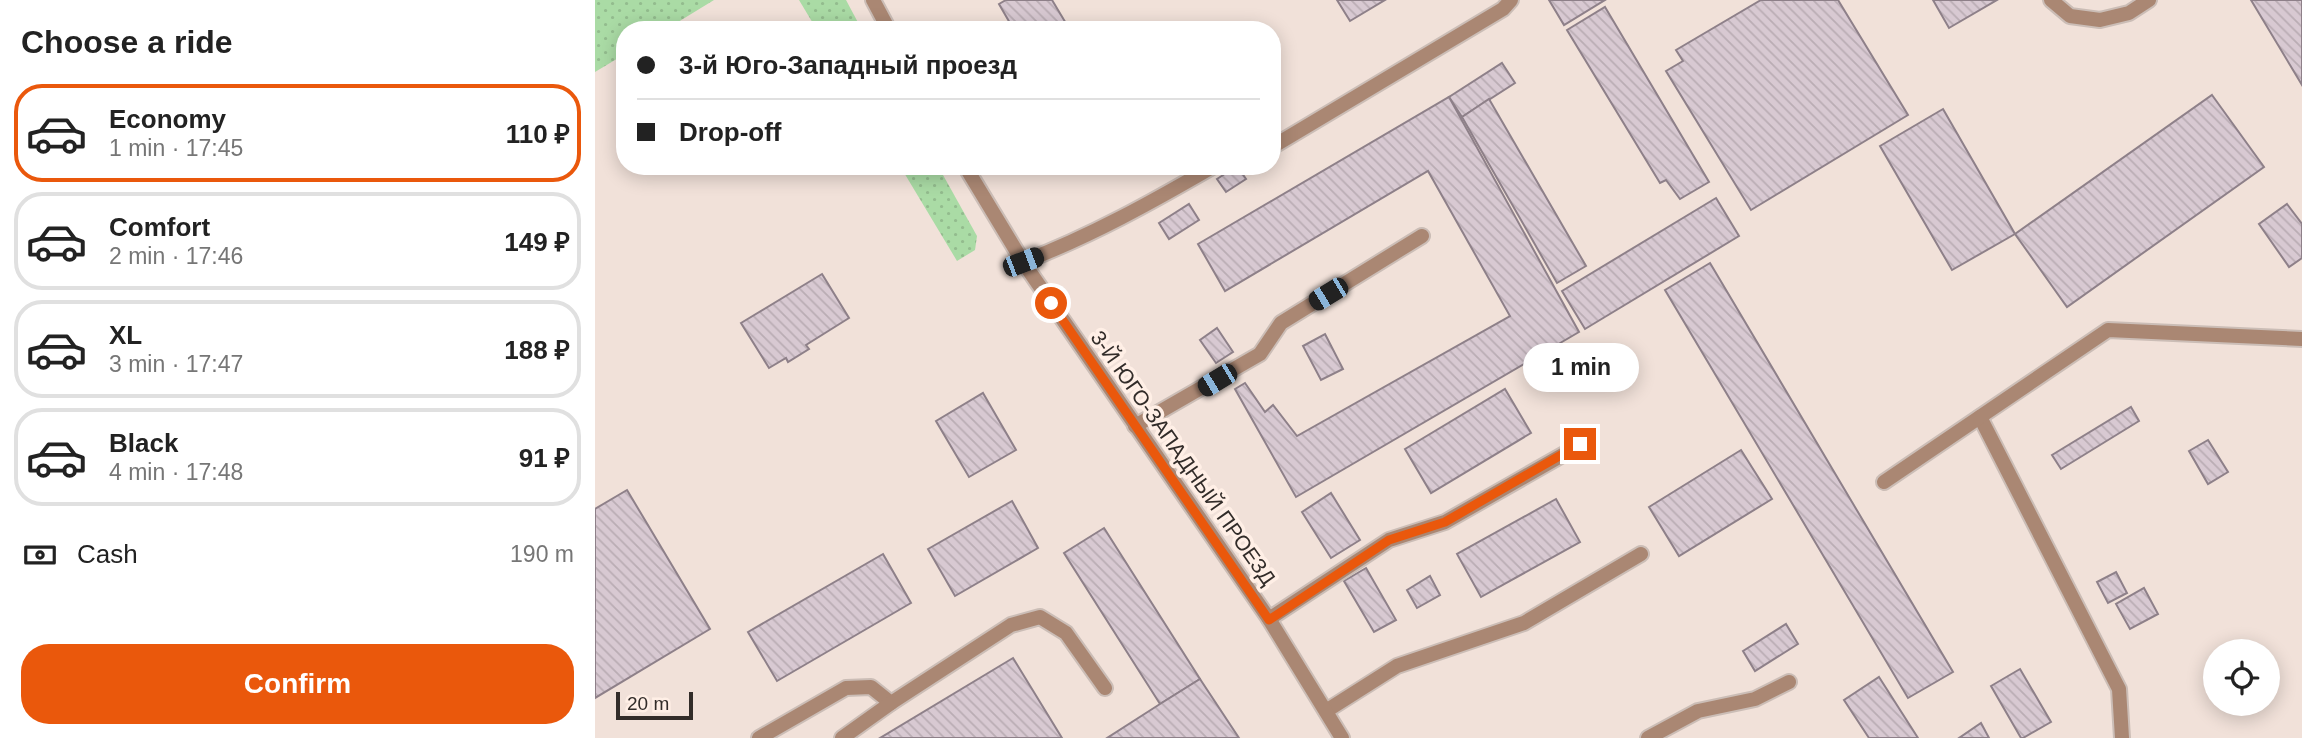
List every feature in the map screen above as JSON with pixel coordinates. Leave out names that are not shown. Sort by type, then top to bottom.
[{"type":"street","points":[[873,0],[884,21]]},
{"type":"street","points":[[1281,141],[1503,9],[1511,0]]},
{"type":"street","points":[[2051,0],[2070,16],[2100,20],[2129,13],[2149,0]]},
{"type":"street","name":"3-Й ЮГО-ЗАПАДНЫЙ ПРОЕЗД","points":[[970,175],[1023,262],[1269,620],[1342,738]]},
{"type":"street","points":[[1023,262],[1063,247],[1119,220],[1198,175]]},
{"type":"street","points":[[1135,426],[1260,354],[1281,323],[1422,236]]},
{"type":"street","points":[[1884,482],[2108,330],[2302,339]]},
{"type":"street","points":[[1980,417],[2119,689],[2122,738]]},
{"type":"street","points":[[1269,620],[1389,540],[1445,522],[1580,444]]},
{"type":"street","points":[[1326,711],[1397,666],[1524,623],[1641,554]]},
{"type":"street","points":[[842,738],[1011,625],[1040,617],[1066,633],[1105,688]]},
{"type":"street","points":[[1648,738],[1698,711],[1755,699],[1789,682]]},
{"type":"street","points":[[758,738],[846,688],[871,687],[891,703]]},
{"type":"green space","points":[[595,0],[714,0],[680,21],[616,21],[616,59],[595,72]]},
{"type":"green space","points":[[799,0],[846,0],[857,21],[812,21]]},
{"type":"green space","points":[[905,175],[943,175],[977,236],[975,250],[957,261]]},
{"type":"building","points":[[1006,0],[1052,0],[1065,21],[1009,21],[999,4]]},
{"type":"building","points":[[1337,0],[1385,0],[1350,21]]},
{"type":"building","points":[[1549,0],[1605,0],[1564,25]]},
{"type":"building","points":[[1761,0],[1838,0],[1908,115],[1751,210],[1666,71],[1683,61],[1676,50]]},
{"type":"building","points":[[1933,0],[1997,0],[1949,28]]},
{"type":"building","points":[[2251,0],[2302,0],[2302,85]]},
{"type":"building","points":[[1605,7],[1709,182],[1680,199],[1666,180],[1660,183],[1567,30]]},
{"type":"building","points":[[1502,63],[1515,83],[1462,117],[1449,97]]},
{"type":"building","points":[[2212,95],[2264,167],[2067,307],[2015,234]]},
{"type":"building","points":[[1449,97],[1579,332],[1296,497],[1235,389],[1245,383],[1265,412],[1273,405],[1297,436],[1510,316],[1428,171],[1225,291],[1198,244]]},
{"type":"building","points":[[1489,99],[1586,266],[1557,283],[1462,117]]},
{"type":"building","points":[[1943,109],[2015,234],[1952,270],[1880,146]]},
{"type":"building","points":[[1223,175],[1243,175],[1246,179],[1226,192],[1217,179]]},
{"type":"building","points":[[1716,198],[1739,236],[1585,329],[1562,291]]},
{"type":"building","points":[[1189,204],[1199,220],[1169,239],[1159,223]]},
{"type":"building","points":[[2287,204],[2302,224],[2302,258],[2289,267],[2259,224]]},
{"type":"building","points":[[1710,263],[1953,672],[1908,698],[1665,290]]},
{"type":"building","points":[[822,274],[849,318],[806,345],[809,349],[788,362],[786,358],[769,368],[741,323]]},
{"type":"building","points":[[1217,328],[1233,352],[1216,363],[1200,340]]},
{"type":"building","points":[[1325,334],[1343,369],[1321,380],[1303,346]]},
{"type":"building","points":[[1505,389],[1531,433],[1431,493],[1405,449]]},
{"type":"building","points":[[983,393],[1016,450],[969,477],[936,421]]},
{"type":"building","points":[[2131,407],[2139,421],[2061,469],[2052,455]]},
{"type":"building","points":[[2208,440],[2228,472],[2208,484],[2189,451]]},
{"type":"building","points":[[1741,450],[1772,499],[1679,556],[1649,507]]},
{"type":"building","points":[[627,490],[710,629],[595,698],[595,509]]},
{"type":"building","points":[[1331,493],[1360,540],[1331,558],[1302,512]]},
{"type":"building","points":[[1556,499],[1580,542],[1481,597],[1457,554]]},
{"type":"building","points":[[1012,501],[1038,548],[955,596],[928,549]]},
{"type":"building","points":[[1104,528],[1200,679],[1160,704],[1064,553]]},
{"type":"building","points":[[883,554],[911,603],[777,681],[748,632]]},
{"type":"building","points":[[1366,568],[1396,620],[1374,632],[1344,581]]},
{"type":"building","points":[[2116,572],[2127,593],[2108,603],[2097,582]]},
{"type":"building","points":[[1430,576],[1440,595],[1417,608],[1407,590]]},
{"type":"building","points":[[2144,588],[2158,614],[2130,629],[2116,604]]},
{"type":"building","points":[[1786,624],[1798,644],[1755,671],[1743,651]]},
{"type":"building","points":[[1013,658],[1062,738],[880,738]]},
{"type":"building","points":[[2020,669],[2051,722],[2023,738],[1991,686]]},
{"type":"building","points":[[1879,677],[1918,738],[1869,738],[1844,700]]},
{"type":"building","points":[[1200,679],[1239,738],[1107,738],[1160,704]]},
{"type":"building","points":[[1981,723],[1989,738],[1959,738]]},
{"type":"route","points":[[1051,303],[1269,620],[1389,540],[1445,522],[1580,444]]}]
